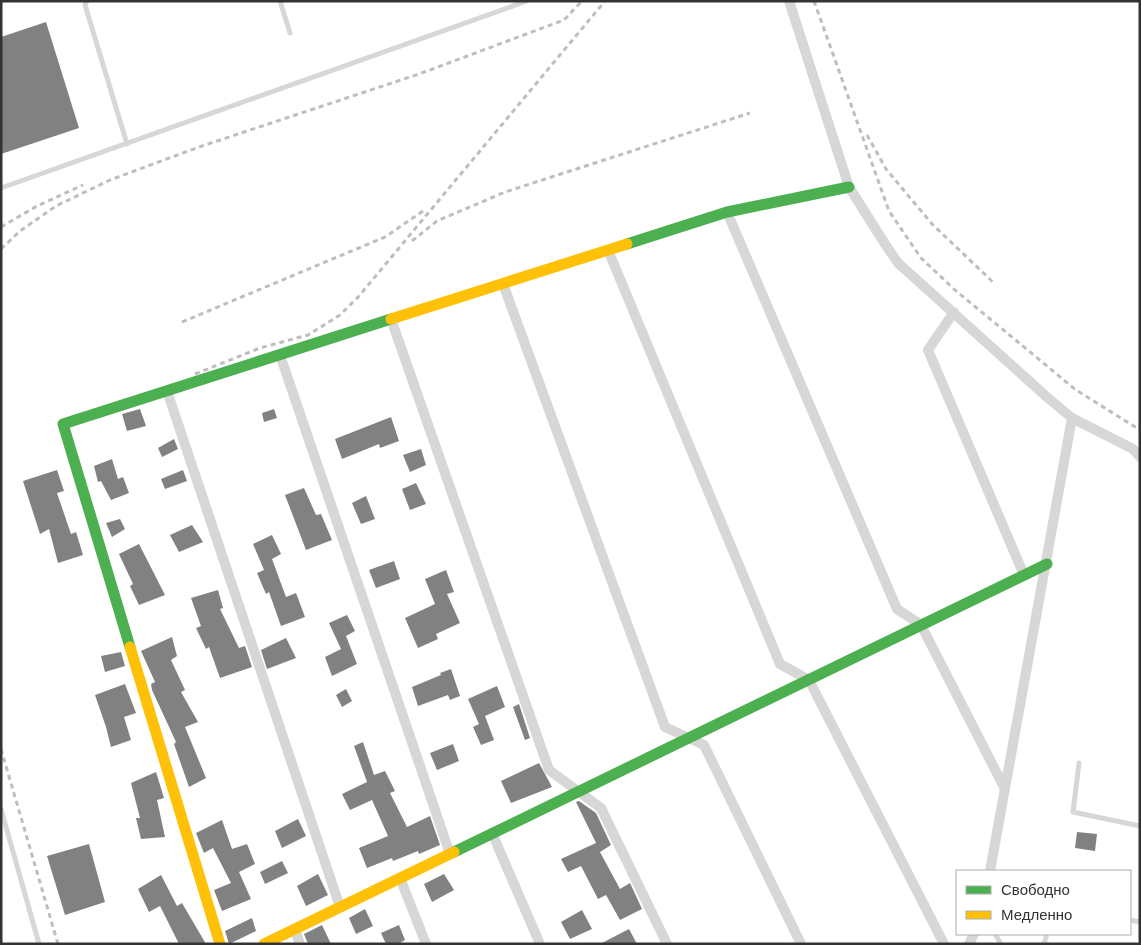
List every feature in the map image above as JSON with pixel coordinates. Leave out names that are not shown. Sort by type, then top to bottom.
[{"type":"street","points":[[789,1],[849,187],[898,263],[1072,418],[1133,449],[1140,457]]},
{"type":"street","points":[[220,944],[63,424],[727,212],[849,187]]},
{"type":"street","points":[[727,212],[897,608],[921,625],[1005,789]]},
{"type":"street","points":[[608,250],[780,664],[809,680],[944,944]]},
{"type":"street","points":[[503,284],[665,727],[687,739],[704,745],[802,944]]},
{"type":"street","points":[[954,312],[928,350],[1024,575]]},
{"type":"street","points":[[391,319],[549,770],[601,808],[668,944]]},
{"type":"street","points":[[280,355],[450,854]]},
{"type":"street","points":[[167,391],[340,907]]},
{"type":"street","points":[[990,870],[1072,418]]},
{"type":"street","points":[[264,944],[1047,564]]},
{"type":"street","points":[[492,833],[540,944]]},
{"type":"street","points":[[400,878],[426,944]]},
{"type":"street","points":[[295,930],[300,944]]},
{"type":"lane","points":[[87,1],[85,5],[127,144]]},
{"type":"lane","points":[[280,1],[290,33]]},
{"type":"lane","points":[[1,188],[527,1]]},
{"type":"lane","points":[[1079,763],[1073,812],[1140,826]]},
{"type":"lane","points":[[1,808],[39,944]]},
{"type":"building","points":[[46,22],[79,128],[1,154],[1,37]]},
{"type":"building","points":[[140,409],[146,426],[127,431],[122,414]]},
{"type":"building","points":[[274,409],[277,418],[264,422],[262,413]]},
{"type":"building","points":[[391,417],[399,441],[380,448],[379,444],[342,459],[335,439]]},
{"type":"building","points":[[174,439],[178,449],[162,457],[158,448]]},
{"type":"building","points":[[421,449],[426,465],[410,472],[403,455]]},
{"type":"building","points":[[112,459],[118,479],[123,477],[129,493],[111,500],[101,481],[98,482],[94,466]]},
{"type":"building","points":[[57,470],[64,491],[57,493],[71,534],[76,532],[83,555],[58,563],[49,529],[40,534],[23,481]]},
{"type":"building","points":[[183,470],[187,481],[165,489],[161,479]]},
{"type":"building","points":[[416,483],[426,504],[410,510],[402,489]]},
{"type":"building","points":[[304,488],[316,515],[321,514],[332,540],[306,550],[285,495]]},
{"type":"building","points":[[366,496],[375,519],[361,524],[352,503]]},
{"type":"building","points":[[120,519],[125,529],[112,537],[106,523]]},
{"type":"building","points":[[192,525],[203,542],[179,552],[170,535]]},
{"type":"building","points":[[272,535],[281,554],[272,559],[286,597],[296,593],[305,617],[281,626],[269,592],[266,594],[257,573],[264,570],[253,544]]},
{"type":"building","points":[[139,544],[165,595],[139,605],[130,586],[133,584],[119,554]]},
{"type":"building","points":[[394,561],[400,579],[376,588],[369,570]]},
{"type":"building","points":[[446,570],[454,592],[447,594],[460,623],[436,634],[438,639],[418,648],[405,618],[435,604],[425,579]]},
{"type":"building","points":[[218,590],[223,608],[220,609],[239,648],[245,646],[252,667],[220,678],[209,647],[206,649],[196,628],[201,626],[191,598]]},
{"type":"building","points":[[347,615],[355,631],[346,636],[357,664],[332,676],[325,657],[341,649],[329,623]]},
{"type":"building","points":[[172,637],[177,656],[171,660],[185,690],[181,692],[198,722],[185,727],[206,778],[189,787],[174,744],[176,742],[152,690],[151,684],[155,682],[141,651]]},
{"type":"building","points":[[286,638],[296,658],[267,669],[261,650]]},
{"type":"building","points":[[121,652],[125,666],[105,672],[101,656]]},
{"type":"building","points":[[451,669],[460,696],[450,700],[448,695],[418,706],[412,687]]},
{"type":"building","points":[[125,684],[136,713],[124,717],[131,740],[111,747],[95,695]]},
{"type":"building","points":[[497,686],[505,707],[485,716],[494,740],[481,745],[473,727],[479,724],[468,699]]},
{"type":"building","points":[[346,689],[352,701],[342,707],[336,695]]},
{"type":"building","points":[[519,704],[530,738],[525,740],[513,707]]},
{"type":"building","points":[[363,742],[374,775],[385,771],[395,791],[390,793],[407,827],[430,816],[440,845],[419,854],[418,851],[393,861],[392,858],[367,868],[359,848],[388,836],[372,800],[350,810],[342,794],[367,782],[354,746]]},
{"type":"building","points":[[453,744],[459,761],[437,770],[430,753]]},
{"type":"building","points":[[539,763],[552,787],[511,803],[501,781]]},
{"type":"building","points":[[156,772],[164,798],[157,800],[165,837],[141,839],[136,818],[140,818],[131,783]]},
{"type":"building","points":[[579,801],[596,813],[611,845],[600,852],[620,889],[630,883],[642,909],[620,920],[606,895],[598,899],[581,866],[568,872],[561,859],[596,843],[576,802]]},
{"type":"building","points":[[298,819],[306,836],[282,848],[275,831]]},
{"type":"building","points":[[222,820],[232,849],[247,844],[255,864],[239,872],[251,899],[222,911],[214,890],[231,883],[213,848],[204,853],[196,833]]},
{"type":"building","points":[[1077,832],[1097,834],[1095,851],[1075,848]]},
{"type":"building","points":[[89,844],[105,902],[65,915],[47,856]]},
{"type":"building","points":[[282,861],[288,873],[265,884],[260,872]]},
{"type":"building","points":[[318,874],[328,895],[306,906],[297,886]]},
{"type":"building","points":[[444,874],[454,890],[432,902],[424,884]]},
{"type":"building","points":[[161,875],[177,906],[182,903],[206,944],[179,944],[160,906],[149,912],[138,889]]},
{"type":"building","points":[[365,909],[373,926],[356,934],[349,918]]},
{"type":"building","points":[[582,910],[592,929],[570,939],[561,922]]},
{"type":"building","points":[[252,918],[256,931],[229,944],[225,931]]},
{"type":"building","points":[[322,925],[331,944],[308,944],[304,934]]},
{"type":"building","points":[[399,925],[405,940],[398,944],[386,944],[381,933]]},
{"type":"building","points":[[629,929],[637,944],[600,944]]},
{"type":"railway","points":[[1,249],[20,231],[56,206],[110,180],[199,147],[419,74],[564,20],[582,1]]},
{"type":"railway","points":[[195,374],[260,348],[308,335],[340,315],[359,296],[605,1]]},
{"type":"railway","points":[[814,1],[889,211],[921,258],[955,290],[1076,390],[1140,430]]},
{"type":"railway","points":[[412,241],[437,221],[505,192],[750,113]]},
{"type":"railway","points":[[867,135],[886,169],[932,224],[995,284]]},
{"type":"railway","points":[[1,227],[37,206],[83,185]]},
{"type":"railway","points":[[182,322],[385,237],[426,209]]},
{"type":"railway","points":[[1,749],[58,944]]},
{"type":"traffic: fast","points":[[627,244],[727,212],[849,187]]},
{"type":"traffic: fast","points":[[130,647],[63,424],[391,319]]},
{"type":"traffic: fast","points":[[454,852],[1047,564]]},
{"type":"traffic: slow","points":[[391,319],[627,244]]},
{"type":"traffic: slow","points":[[130,647],[220,944]]},
{"type":"traffic: slow","points":[[264,944],[454,852]]}]
